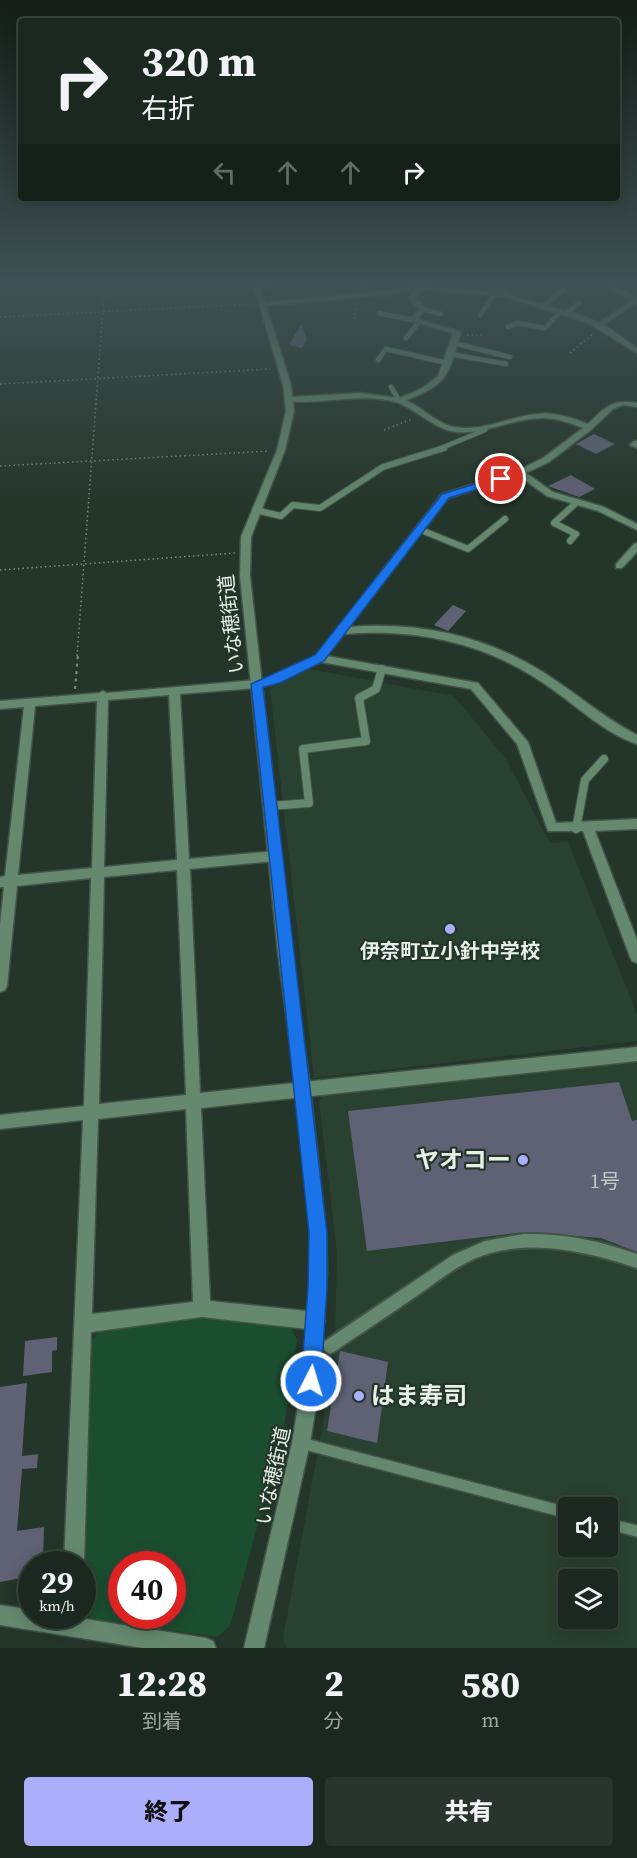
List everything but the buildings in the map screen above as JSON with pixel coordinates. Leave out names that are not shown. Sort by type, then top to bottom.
[{"type":"street","name":"いな穂街道","points":[[254,1648],[301,1443],[311,1381],[316,1321],[318,1233],[275,856],[244,553],[255,510],[281,450],[289,422],[289,399],[279,360]]},
{"type":"street","points":[[399,400],[436,386],[442,381],[448,360]]},
{"type":"street","points":[[289,399],[373,397],[399,400],[440,425],[453,429],[485,430],[535,416],[567,419],[589,428]]},
{"type":"street","points":[[0,705],[257,684],[275,680],[320,658],[445,496],[520,473],[546,460],[589,428],[616,404],[637,405]]},
{"type":"street","points":[[520,473],[550,494],[601,509],[636,530]]},
{"type":"street","points":[[619,566],[637,546]]},
{"type":"street","points":[[340,631],[384,627],[436,632],[490,648],[530,669],[637,740]]},
{"type":"street","points":[[320,658],[474,686],[522,742],[552,828],[582,829],[637,824]]},
{"type":"street","points":[[174,690],[185,863],[192,1100],[202,1309]]},
{"type":"street","points":[[75,1551],[84,1324],[103,695]]},
{"type":"street","points":[[0,986],[5,882],[30,703]]},
{"type":"street","points":[[582,829],[632,928],[637,957]]},
{"type":"street","points":[[5,882],[275,856]]},
{"type":"street","points":[[0,1122],[637,1054]]},
{"type":"street","points":[[330,1346],[450,1265],[482,1248],[518,1241],[561,1240],[600,1248],[637,1261]]},
{"type":"street","points":[[84,1324],[202,1309],[316,1321]]},
{"type":"street","points":[[0,1615],[18,1616]]},
{"type":"street","points":[[96,1626],[206,1648]]},
{"type":"lane","points":[[434,360],[447,363]]},
{"type":"lane","points":[[483,360],[506,364]]},
{"type":"lane","points":[[391,387],[399,400]]},
{"type":"lane","points":[[255,510],[281,516],[293,505],[320,508],[383,466],[452,445],[485,430]]},
{"type":"lane","points":[[570,541],[576,534],[554,523],[576,503]]},
{"type":"lane","points":[[421,530],[468,549],[505,519]]},
{"type":"lane","points":[[271,806],[309,803],[303,749],[366,741],[358,698],[376,689],[382,669]]},
{"type":"lane","points":[[582,829],[585,780],[604,759]]},
{"type":"lane","points":[[301,1443],[558,1510]]},
{"type":"lane","points":[[618,1526],[637,1531]]},
{"type":"path","points":[[74,698],[99,360]]},
{"type":"path","points":[[0,384],[282,369]]},
{"type":"path","points":[[384,430],[423,414]]},
{"type":"path","points":[[0,466],[281,450]]},
{"type":"path","points":[[0,570],[244,553]]},
{"type":"shaded area","name":"伊奈町立小針中学校","points":[[309,669],[454,696],[506,759],[550,843],[568,842],[637,1014],[637,1041],[314,1078],[270,689]]},
{"type":"shaded area","points":[[637,1061],[637,1648],[287,1648],[283,1638],[327,1402],[335,1336],[337,1253],[319,1101],[323,1095]]},
{"type":"green space","points":[[206,1315],[292,1329],[297,1340],[283,1433],[230,1626],[217,1637],[161,1629],[186,1629],[186,1551],[108,1551],[108,1622],[96,1620],[96,1551],[86,1551],[92,1339],[100,1331]]},
{"type":"place","name":"伊奈町立小針中学校","points":[[450,929]]},
{"type":"place","name":"ヤオコー","points":[[523,1160]]},
{"type":"place","name":"はま寿司","points":[[359,1396]]},
{"type":"route","points":[[311,1381],[319,1270],[318,1233],[303,1088],[285,953],[257,684],[275,680],[320,658],[445,496],[501,479]]}]
